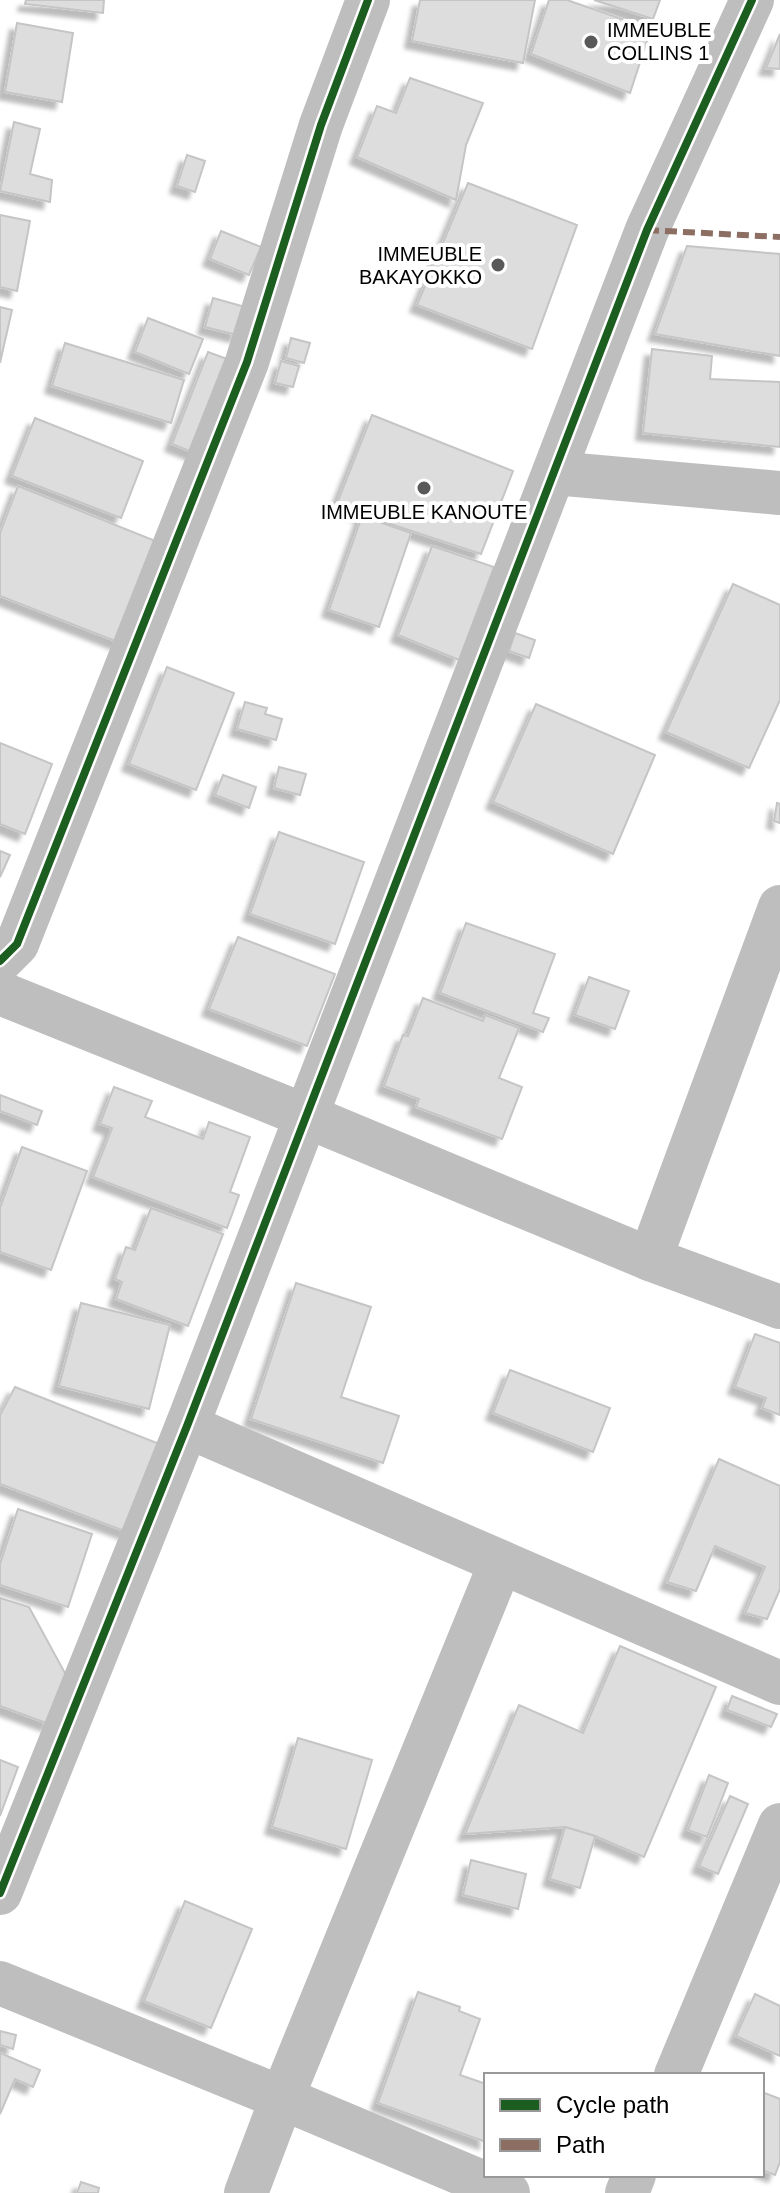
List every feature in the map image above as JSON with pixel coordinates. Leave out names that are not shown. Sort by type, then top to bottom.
[{"type":"street","points":[[0,961],[17,944],[210,459],[247,362],[321,125],[368,0]]},
{"type":"street","points":[[0,1893],[187,1426],[647,230],[752,0]]},
{"type":"street","points":[[554,473],[780,493]]},
{"type":"street","points":[[650,1259],[778,923]]},
{"type":"street","points":[[0,993],[650,1259],[780,1307]]},
{"type":"street","points":[[187,1426],[780,1683]]},
{"type":"street","points":[[246,2193],[501,1562]]},
{"type":"street","points":[[677,2073],[780,1825]]},
{"type":"street","points":[[0,1983],[508,2193]]},
{"type":"building","points":[[26,0],[104,0],[103,13],[25,4]]},
{"type":"building","points":[[420,0],[535,0],[523,63],[412,41]]},
{"type":"building","name":"IMMEUBLE COLLINS 1","points":[[549,0],[567,0],[651,29],[630,93],[531,54]]},
{"type":"building","points":[[594,0],[660,0],[653,19]]},
{"type":"building","points":[[17,23],[73,33],[62,102],[5,92]]},
{"type":"building","points":[[780,34],[780,69],[766,68]]},
{"type":"building","points":[[410,78],[483,103],[466,145],[456,200],[357,157],[377,106],[396,113]]},
{"type":"building","points":[[14,122],[40,129],[30,174],[52,180],[50,202],[0,191]]},
{"type":"building","points":[[187,155],[205,161],[195,192],[177,186]]},
{"type":"building","name":"IMMEUBLE BAKAYOKKO","points":[[468,183],[577,225],[532,349],[417,305]]},
{"type":"building","points":[[0,215],[30,221],[17,291],[0,287]]},
{"type":"building","points":[[221,231],[261,247],[249,275],[210,259]]},
{"type":"building","points":[[687,246],[780,254],[780,356],[655,334]]},
{"type":"building","points":[[213,298],[245,307],[237,335],[205,327]]},
{"type":"building","points":[[0,307],[12,310],[0,363]]},
{"type":"building","points":[[148,318],[203,339],[189,374],[135,352]]},
{"type":"building","points":[[291,338],[310,343],[304,363],[286,358]]},
{"type":"building","points":[[65,343],[184,380],[171,423],[52,386]]},
{"type":"building","points":[[652,349],[712,356],[710,379],[780,382],[780,447],[643,433]]},
{"type":"building","points":[[208,352],[238,363],[202,456],[172,444]]},
{"type":"building","points":[[281,361],[299,366],[293,387],[275,383]]},
{"type":"building","name":"IMMEUBLE KANOUTE","points":[[372,415],[513,471],[481,554],[336,506]]},
{"type":"building","points":[[35,418],[143,461],[121,518],[12,476]]},
{"type":"building","points":[[18,486],[158,542],[128,646],[0,596],[0,533]]},
{"type":"building","points":[[362,516],[411,533],[379,627],[329,610]]},
{"type":"building","points":[[432,546],[494,567],[459,660],[398,635]]},
{"type":"building","points":[[733,584],[780,605],[780,700],[749,768],[666,732]]},
{"type":"building","points":[[515,633],[535,640],[529,658],[509,651]]},
{"type":"building","points":[[167,667],[234,693],[196,790],[129,764]]},
{"type":"building","points":[[245,702],[267,708],[265,714],[282,719],[276,740],[237,729]]},
{"type":"building","points":[[536,704],[655,755],[613,854],[493,802]]},
{"type":"building","points":[[0,743],[52,764],[25,834],[0,824]]},
{"type":"building","points":[[279,767],[306,774],[300,795],[274,788]]},
{"type":"building","points":[[223,775],[256,787],[249,808],[215,795]]},
{"type":"building","points":[[777,803],[780,804],[780,823],[774,821]]},
{"type":"building","points":[[279,832],[364,862],[335,944],[250,914]]},
{"type":"building","points":[[0,851],[10,855],[0,877]]},
{"type":"building","points":[[466,923],[555,954],[533,1013],[549,1018],[543,1032],[440,993]]},
{"type":"building","points":[[238,937],[335,974],[307,1046],[209,1009]]},
{"type":"building","points":[[589,977],[629,991],[615,1029],[575,1015]]},
{"type":"building","points":[[423,998],[483,1021],[485,1015],[519,1028],[499,1078],[522,1087],[502,1139],[416,1107],[419,1099],[384,1086],[403,1035],[408,1036]]},
{"type":"building","points":[[114,1087],[152,1101],[145,1117],[203,1139],[209,1122],[250,1137],[230,1192],[239,1195],[227,1228],[93,1177],[112,1128],[100,1124]]},
{"type":"building","points":[[0,1095],[42,1111],[37,1125],[0,1111]]},
{"type":"building","points":[[22,1147],[87,1171],[51,1270],[0,1252],[0,1208]]},
{"type":"building","points":[[151,1208],[223,1234],[188,1326],[116,1299],[122,1282],[115,1279],[126,1247],[135,1250]]},
{"type":"building","points":[[296,1283],[371,1307],[341,1397],[399,1416],[383,1463],[251,1419]]},
{"type":"building","points":[[81,1303],[170,1325],[149,1409],[59,1386]]},
{"type":"building","points":[[755,1334],[780,1343],[780,1415],[762,1408],[766,1398],[735,1387]]},
{"type":"building","points":[[510,1370],[610,1408],[593,1452],[493,1413]]},
{"type":"building","points":[[15,1387],[162,1445],[127,1532],[0,1484],[0,1415]]},
{"type":"building","points":[[719,1459],[780,1486],[780,1589],[767,1619],[745,1613],[765,1567],[715,1546],[696,1591],[667,1582]]},
{"type":"building","points":[[18,1509],[92,1534],[68,1607],[0,1585],[0,1564]]},
{"type":"building","points":[[0,1598],[29,1607],[66,1675],[49,1724],[0,1706]]},
{"type":"building","points":[[620,1646],[716,1687],[644,1857],[565,1827],[465,1834],[519,1705],[583,1733]]},
{"type":"building","points":[[732,1696],[777,1714],[771,1727],[727,1710]]},
{"type":"building","points":[[298,1738],[372,1760],[346,1849],[272,1827]]},
{"type":"building","points":[[0,1760],[18,1767],[0,1816]]},
{"type":"building","points":[[709,1775],[728,1783],[707,1837],[688,1830]]},
{"type":"building","points":[[730,1796],[748,1804],[718,1874],[699,1866]]},
{"type":"building","points":[[565,1827],[595,1836],[580,1888],[550,1879]]},
{"type":"building","points":[[471,1860],[526,1874],[518,1909],[463,1895]]},
{"type":"building","points":[[185,1901],[252,1929],[211,2028],[144,2001]]},
{"type":"building","points":[[418,1992],[460,2007],[459,2011],[480,2019],[460,2075],[484,2083],[484,2141],[378,2103]]},
{"type":"building","points":[[755,1994],[780,2006],[780,2056],[736,2036]]},
{"type":"building","points":[[0,2031],[16,2035],[13,2049],[0,2045]]},
{"type":"building","points":[[0,2053],[40,2070],[33,2087],[15,2079],[0,2114]]},
{"type":"building","points":[[764,2093],[780,2099],[780,2162],[775,2175],[764,2171]]},
{"type":"building","points":[[81,2182],[99,2188],[98,2193],[77,2193]]},
{"type":"marked path","points":[[647,230],[780,237]]},
{"type":"cycle path","points":[[0,961],[17,944],[247,362],[321,125],[368,0]]},
{"type":"cycle path","points":[[0,1893],[187,1426],[647,230],[752,0]]},
{"type":"place","name":"IMMEUBLE COLLINS 1","points":[[591,42]]},
{"type":"place","name":"IMMEUBLE BAKAYOKKO","points":[[498,265]]},
{"type":"place","name":"IMMEUBLE KANOUTE","points":[[424,488]]}]
